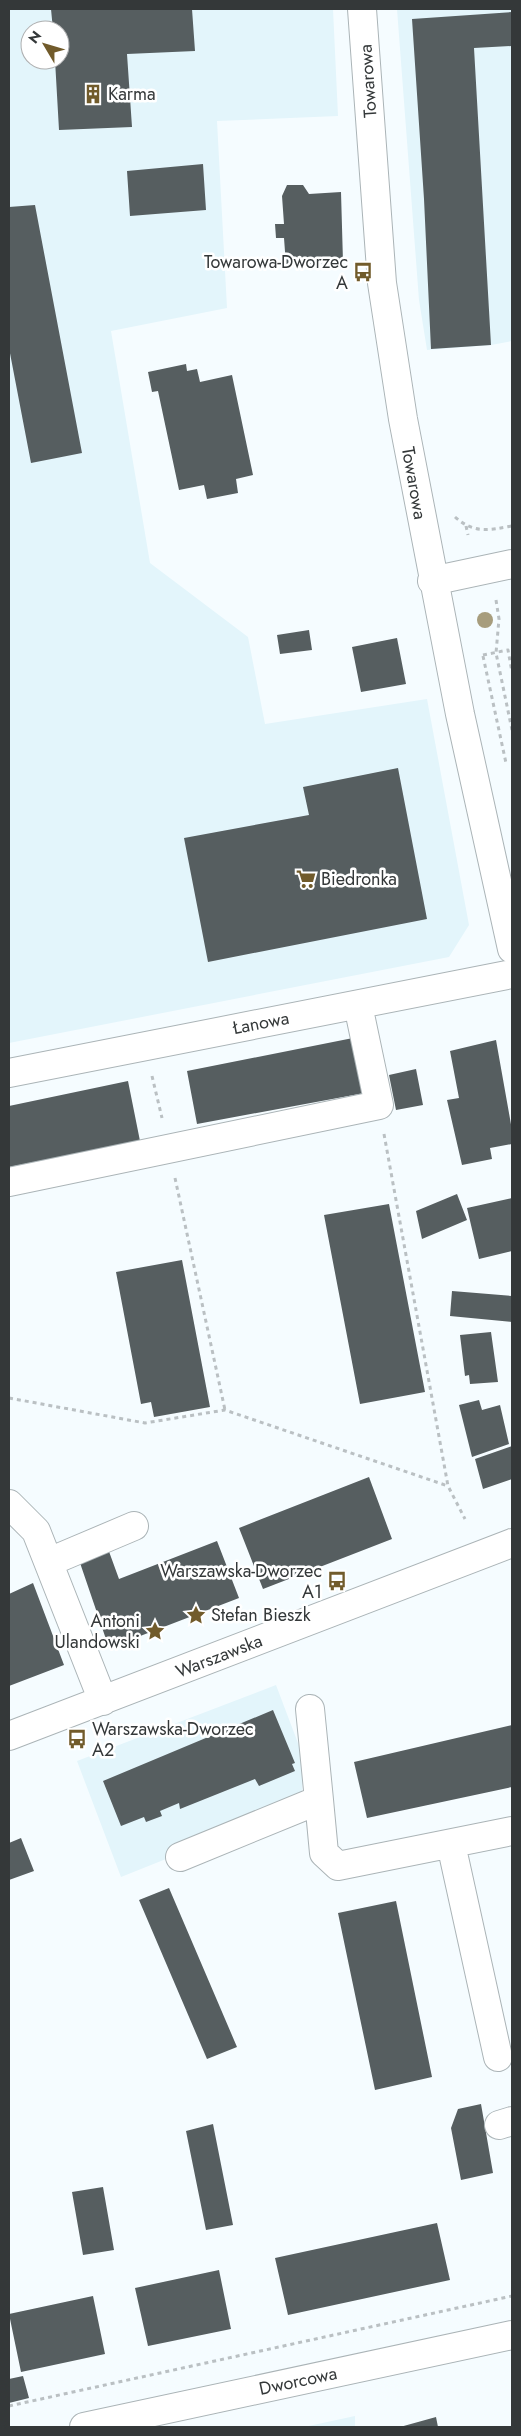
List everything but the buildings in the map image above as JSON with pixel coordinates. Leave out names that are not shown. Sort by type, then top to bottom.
[{"type":"street","name":"Towarowa","points":[[362,9],[382,283],[410,463],[432,581],[512,949]]},
{"type":"street","points":[[432,581],[507,577]]},
{"type":"street","name":"Łanowa","points":[[9,1072],[512,974]]},
{"type":"street","points":[[9,1182],[379,1105],[358,1004]]},
{"type":"street","points":[[9,1504],[36,1531],[103,1701]]},
{"type":"street","points":[[48,1562],[134,1526]]},
{"type":"street","name":"Warszawska","points":[[9,1736],[512,1544]]},
{"type":"street","points":[[310,1709],[324,1852],[338,1866],[512,1831]]},
{"type":"street","points":[[180,1857],[319,1800]]},
{"type":"street","points":[[451,1844],[498,2057]]},
{"type":"street","name":"Dworcowa","points":[[84,2427],[512,2335]]},
{"type":"path","points":[[466,525],[468,535]]},
{"type":"path","points":[[482,531],[512,526]]},
{"type":"path","points":[[507,577],[499,618],[496,652],[512,730]]},
{"type":"path","points":[[483,655],[508,650],[512,672]]},
{"type":"path","points":[[151,1072],[225,1410]]},
{"type":"path","points":[[379,1105],[448,1486],[465,1519]]},
{"type":"path","points":[[9,1398],[145,1423],[225,1410],[448,1486]]},
{"type":"path","points":[[9,2406],[512,2296]]},
{"type":"shaded area","points":[[9,9],[333,9],[338,116],[217,121],[227,308],[111,331],[150,563],[248,637],[265,724],[427,699],[469,925],[449,957],[9,1043]]},
{"type":"shaded area","points":[[397,9],[512,9],[512,341],[491,345],[427,350],[419,300]]},
{"type":"shaded area","points":[[276,1685],[304,1759],[301,1805],[121,1877],[77,1761]]},
{"type":"shaded area","points":[[355,2416],[355,2427],[304,2427]]},
{"type":"place","name":"Karma","points":[[93,94]]},
{"type":"place","name":"Towarowa-Dworzec A","points":[[363,272]]},
{"type":"place","name":"Biedronka","points":[[306,879]]},
{"type":"place","name":"Warszawska-Dworzec A1","points":[[337,1581]]},
{"type":"place","name":"Stefan Bieszk","points":[[196,1615]]},
{"type":"place","name":"Antoni Ulandowski","points":[[155,1631]]},
{"type":"place","name":"Warszawska-Dworzec A2","points":[[77,1739]]}]
